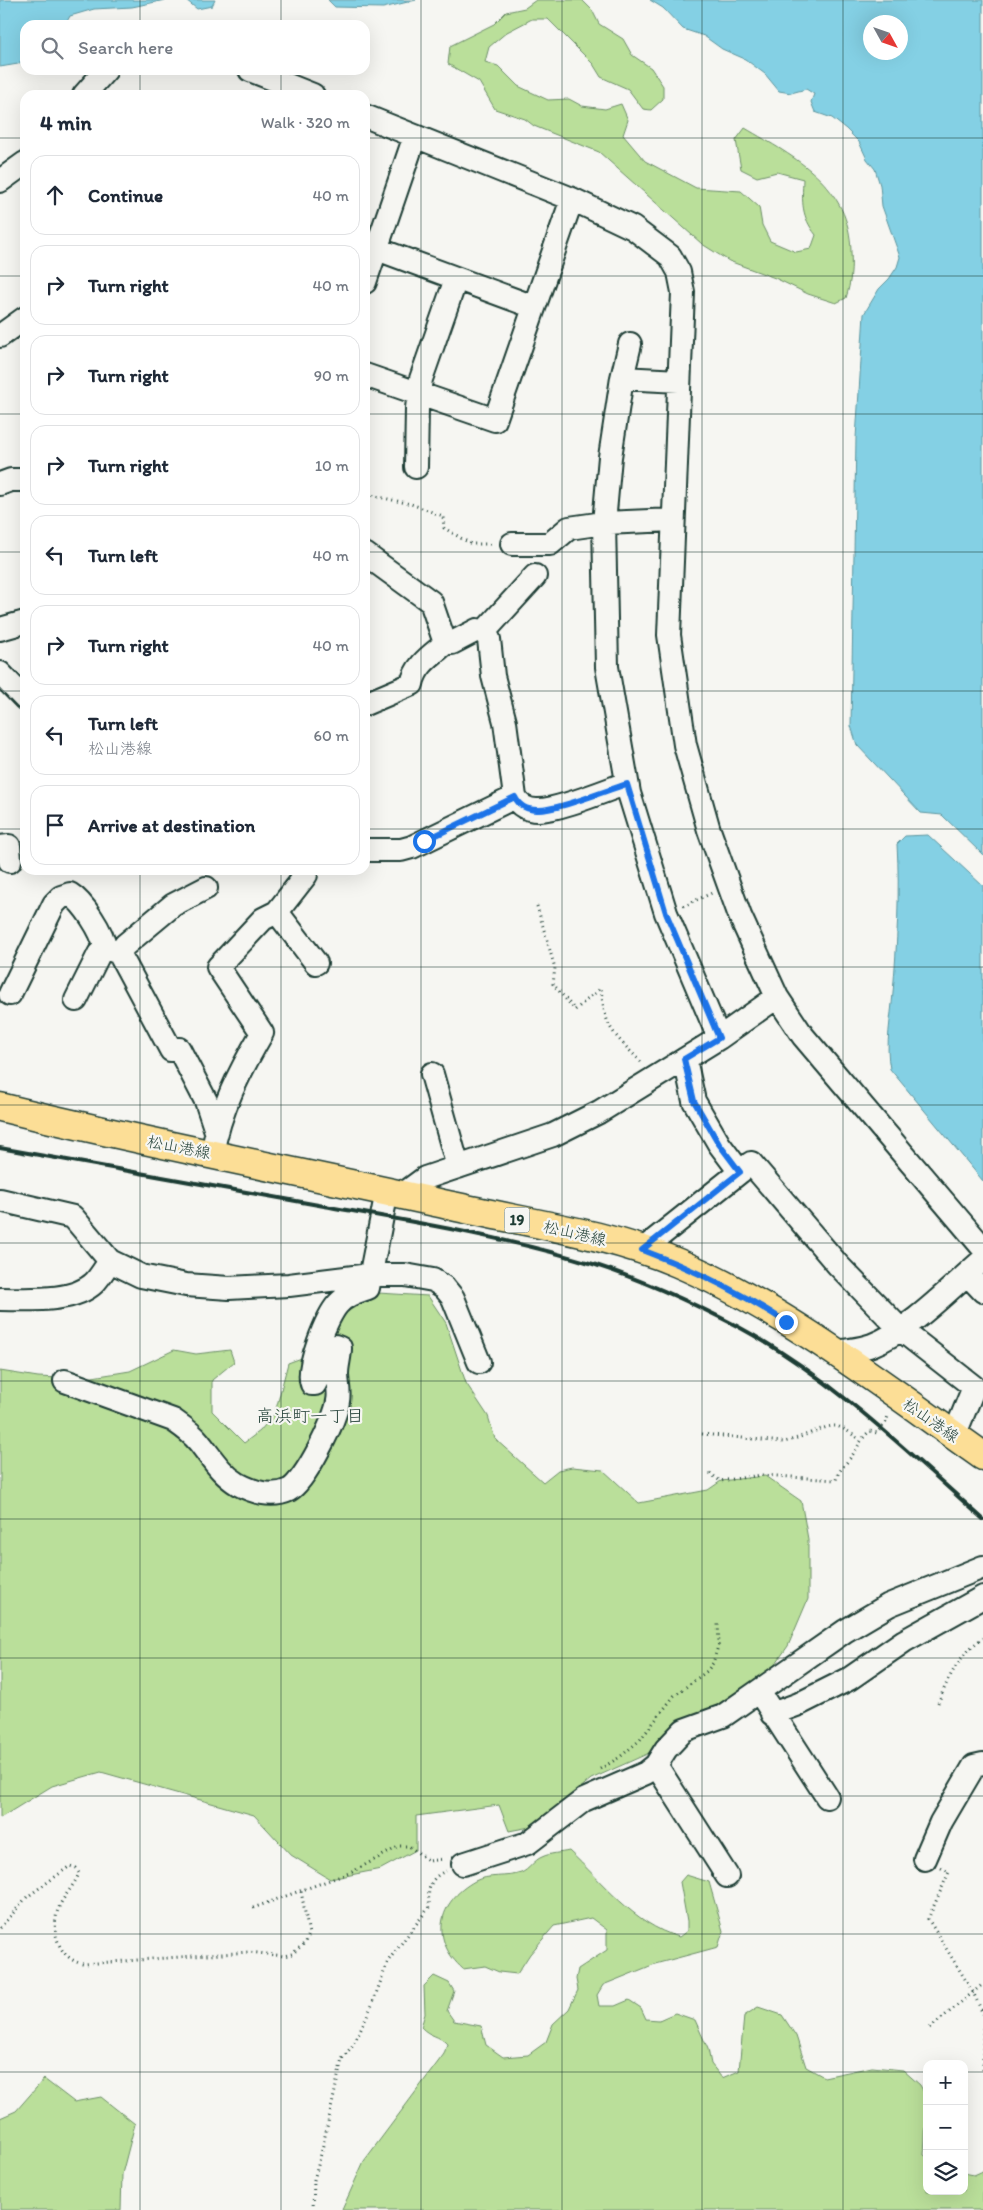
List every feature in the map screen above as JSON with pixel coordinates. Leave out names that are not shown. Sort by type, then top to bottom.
[{"type":"main road","name":"松山港線","points":[[0,1107],[88,1129],[214,1142],[394,1193],[586,1235],[642,1250],[676,1262],[743,1294],[834,1353],[983,1456]]},
{"type":"street","points":[[88,90],[102,75]]},
{"type":"street","points":[[263,75],[300,90]]},
{"type":"street","points":[[370,118],[572,199],[633,228],[670,256],[679,272],[683,292],[668,635],[685,745],[709,830],[740,916],[777,996],[803,1036],[983,1248]]},
{"type":"street","points":[[370,267],[415,136]]},
{"type":"street","points":[[0,181],[20,167]]},
{"type":"street","points":[[370,377],[495,420],[572,199]]},
{"type":"street","points":[[376,249],[534,306]]},
{"type":"street","points":[[416,467],[418,394],[421,379],[456,279]]},
{"type":"street","points":[[0,336],[20,313]]},
{"type":"street","points":[[630,344],[622,378],[610,457],[604,523],[607,667],[627,784],[666,913],[719,1038]]},
{"type":"street","points":[[622,378],[679,381]]},
{"type":"street","points":[[0,484],[11,480],[20,480]]},
{"type":"street","points":[[512,544],[550,544],[569,528],[604,523],[673,520]]},
{"type":"street","points":[[370,558],[431,602],[443,638],[447,642],[452,643],[477,630],[484,632],[488,640],[493,676],[505,722],[517,802],[528,808],[548,809],[627,784]]},
{"type":"street","points":[[484,632],[535,576]]},
{"type":"street","points":[[0,629],[20,623]]},
{"type":"street","points":[[370,702],[412,684],[414,673],[422,663],[447,642]]},
{"type":"street","points":[[0,673],[20,694]]},
{"type":"street","points":[[370,850],[401,850],[412,847],[515,797]]},
{"type":"street","points":[[214,1142],[236,1077],[262,1032],[218,967],[263,919],[277,912],[306,875]]},
{"type":"street","points":[[76,1000],[99,954],[125,945],[173,904],[206,888]]},
{"type":"street","points":[[10,994],[54,904],[61,896],[70,894],[77,899],[112,950],[171,1050],[179,1049],[206,1101],[214,1142]]},
{"type":"street","points":[[277,912],[315,964]]},
{"type":"street","points":[[65,1381],[173,1420],[189,1431],[212,1461],[235,1482],[248,1489],[266,1494],[291,1489],[316,1455],[338,1401],[337,1373],[340,1348],[336,1346],[328,1356],[319,1378],[315,1384],[312,1384],[310,1379],[315,1354],[330,1315],[338,1304],[350,1294],[368,1288],[370,1275],[394,1193],[424,1178],[553,1135],[599,1112],[719,1038],[777,996]]},
{"type":"street","points":[[684,1059],[694,1101],[719,1144],[740,1172]]},
{"type":"street","points":[[432,1074],[458,1167]]},
{"type":"street","points":[[642,1250],[751,1163],[838,1265],[900,1329],[974,1387],[954,1436]]},
{"type":"street","points":[[0,1200],[73,1217],[110,1261],[141,1276],[186,1285],[229,1288],[289,1285],[370,1275],[405,1276],[433,1280],[444,1287],[452,1298],[479,1362]]},
{"type":"street","points":[[0,1299],[39,1300],[77,1293],[94,1283],[110,1261]]},
{"type":"street","points":[[834,1353],[871,1346],[900,1329],[975,1267],[983,1291]]},
{"type":"street","points":[[463,1864],[528,1843],[584,1800],[646,1773],[656,1766],[666,1749],[684,1730],[723,1716],[845,1631],[889,1605],[917,1595],[960,1574],[983,1567]]},
{"type":"street","points":[[772,1714],[800,1704],[849,1679],[904,1642],[983,1597]]},
{"type":"street","points":[[760,1691],[772,1714],[827,1797]]},
{"type":"street","points":[[925,1860],[941,1822],[974,1766],[983,1764]]},
{"type":"street","points":[[656,1766],[727,1876]]},
{"type":"path","points":[[370,493],[374,496],[411,504],[443,516],[444,528],[472,544],[512,544]]},
{"type":"path","points":[[666,913],[729,886]]},
{"type":"path","points":[[536,906],[555,968],[552,984],[575,1010],[601,988],[603,1009],[610,1030],[655,1077]]},
{"type":"path","points":[[710,1473],[720,1481],[761,1474],[836,1480],[837,1474],[853,1455],[860,1440],[870,1431],[877,1433],[886,1422],[888,1416],[885,1407],[892,1393]]},
{"type":"path","points":[[702,1434],[783,1442],[796,1441],[829,1427],[836,1426],[860,1440]]},
{"type":"path","points":[[596,1771],[620,1757],[640,1740],[674,1696],[707,1671],[713,1663],[719,1643],[718,1624]]},
{"type":"path","points":[[938,1702],[952,1670],[974,1645],[983,1638]]},
{"type":"path","points":[[253,1908],[352,1872],[400,1846],[409,1846],[429,1861],[450,1859],[463,1864]]},
{"type":"path","points":[[925,1860],[949,1872],[928,1919],[973,1992],[983,2014]]},
{"type":"path","points":[[313,2210],[317,2164],[321,2154],[342,2059],[353,2045],[372,2006],[388,1962],[430,1906],[427,1895],[430,1883],[442,1872],[463,1864]]},
{"type":"path","points":[[0,1928],[27,1897],[70,1866],[76,1868],[80,1873],[59,1907],[56,1936],[63,1954],[73,1962],[83,1964],[249,1952],[284,1956],[298,1950],[306,1942],[309,1934],[300,1890]]},
{"type":"path","points":[[930,2028],[983,1984]]},
{"type":"path","points":[[983,2028],[983,2070]]},
{"type":"green space","points":[[536,0],[582,0],[592,10],[599,24],[623,39],[632,55],[651,68],[663,86],[663,99],[651,110],[643,109],[628,89],[601,77],[593,64],[548,19],[532,19],[507,32],[489,47],[485,62],[498,66],[518,86],[548,100],[569,99],[582,106],[605,109],[621,104],[628,120],[623,135],[645,161],[696,188],[741,191],[759,207],[762,225],[770,241],[796,252],[811,249],[816,235],[805,215],[802,195],[803,179],[777,172],[757,177],[741,169],[736,140],[745,128],[783,151],[817,176],[830,191],[841,209],[848,229],[851,252],[851,275],[846,298],[836,303],[808,294],[775,278],[729,261],[702,244],[599,152],[534,126],[525,119],[495,109],[479,82],[448,64],[450,46],[494,24],[506,12],[525,8]]},
{"type":"green space","points":[[378,1293],[428,1296],[446,1323],[466,1383],[488,1416],[495,1439],[543,1482],[558,1470],[572,1467],[603,1470],[639,1503],[708,1490],[721,1481],[765,1476],[801,1501],[808,1539],[808,1599],[788,1646],[750,1700],[703,1729],[591,1779],[535,1826],[509,1831],[499,1805],[416,1816],[416,1850],[381,1869],[330,1879],[291,1855],[254,1815],[101,1772],[52,1786],[0,1818],[0,1371],[38,1377],[80,1379],[130,1371],[174,1350],[196,1354],[230,1350],[234,1362],[212,1380],[212,1411],[244,1443],[260,1431],[275,1413],[288,1363],[307,1356],[336,1312]]},
{"type":"green space","points":[[569,1851],[619,1901],[633,1912],[662,1931],[679,1937],[687,1931],[680,1882],[686,1875],[709,1882],[723,1931],[718,1947],[655,1964],[603,1985],[597,1995],[599,2006],[615,2006],[629,2000],[641,2008],[646,2019],[659,2020],[675,2013],[695,2020],[708,2049],[711,2064],[722,2078],[739,2071],[744,2016],[758,2007],[782,2015],[796,2036],[806,2067],[824,2077],[872,2067],[903,2070],[920,2085],[923,2091],[923,2195],[968,2195],[968,2174],[974,2175],[983,2171],[983,2210],[342,2210],[364,2161],[444,2054],[447,2044],[421,2027],[425,2014],[424,1986],[434,1976],[449,1983],[454,1991],[447,2011],[454,2021],[481,2026],[486,2045],[503,2057],[528,2055],[546,2042],[553,2024],[569,2009],[578,1990],[576,1979],[578,1969],[607,1950],[607,1930],[591,1918],[554,1926],[530,1954],[517,1974],[499,1972],[485,1966],[463,1969],[452,1958],[442,1934],[442,1922],[452,1900],[475,1881],[521,1873],[527,1870],[536,1860],[552,1854]]},
{"type":"green space","points":[[44,2079],[74,2102],[101,2097],[135,2124],[122,2174],[121,2210],[0,2210],[0,2118],[16,2111]]},
{"type":"water","points":[[0,0],[165,0],[132,7],[94,9],[70,16],[68,20],[20,20],[20,63],[0,67]]},
{"type":"water","points":[[186,0],[215,0],[212,6],[197,9]]},
{"type":"water","points":[[328,0],[416,0],[383,8],[335,7]]},
{"type":"water","points":[[650,0],[983,0],[983,855],[942,815],[921,813],[857,745],[851,726],[856,438],[864,314],[879,289],[897,267],[900,257],[882,206],[880,185],[875,169],[867,159],[859,142],[846,129],[832,118],[815,112],[811,102],[814,94],[806,89],[791,93],[779,91],[765,74],[745,59],[722,49],[704,36],[683,29],[663,8]]},
{"type":"water","points":[[928,835],[983,886],[983,1181],[890,1069],[888,1041],[898,919],[897,844],[905,836]]},
{"type":"railway","points":[[0,1148],[460,1231],[560,1254],[630,1277],[684,1300],[737,1326],[804,1367],[866,1415],[983,1519]]},
{"type":"district","name":"高浜町一丁目","points":[[310,1416]]},
{"type":"route","points":[[424,841],[498,807],[515,797],[522,806],[538,810],[548,809],[627,784],[666,913],[719,1038],[684,1059],[694,1101],[719,1144],[740,1172],[642,1250],[676,1262],[711,1278],[743,1294],[786,1322]]}]
